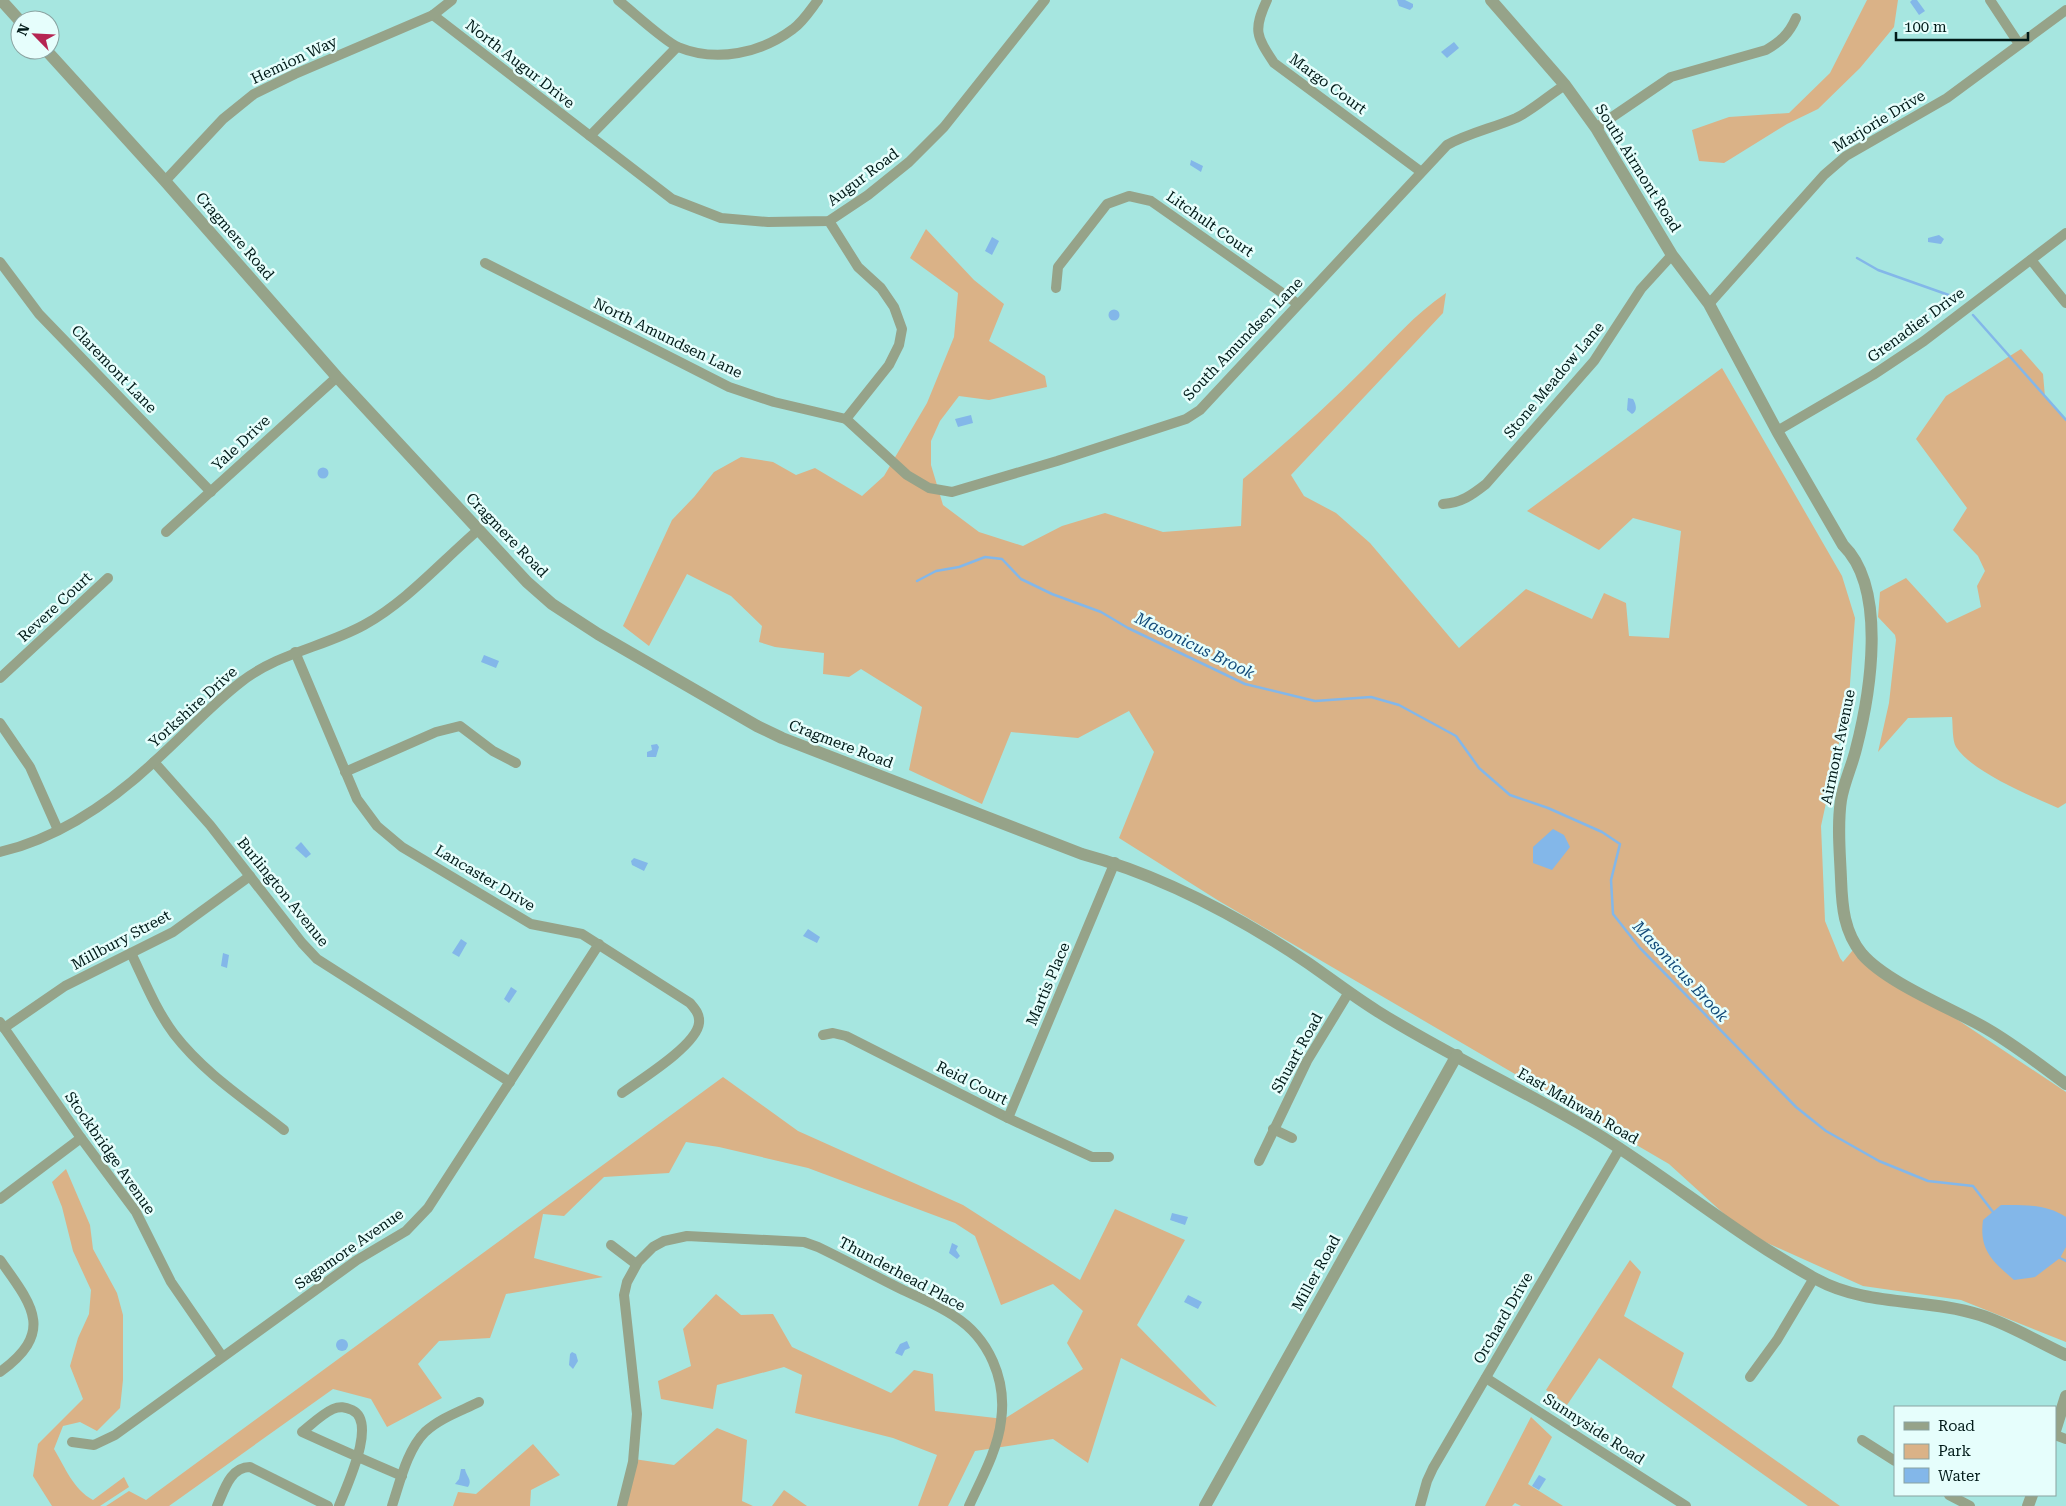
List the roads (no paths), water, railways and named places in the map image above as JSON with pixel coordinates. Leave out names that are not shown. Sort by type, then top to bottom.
[{"type":"street","points":[[1,0],[10,10]]},
{"type":"street","name":"Hemion Way","points":[[165,181],[223,118],[254,94],[433,15],[452,0]]},
{"type":"street","points":[[618,0],[678,47],[714,54],[756,51],[795,28],[818,0]]},
{"type":"street","name":"Augur Road","points":[[590,136],[672,199],[721,218],[768,222],[829,221],[868,195],[909,162],[944,127],[1045,0]]},
{"type":"street","name":"Margo Court","points":[[1268,0],[1258,21],[1259,42],[1274,63],[1420,171]]},
{"type":"street","name":"South Airmont Road","points":[[1491,0],[1565,85],[1596,128],[1672,255],[1709,304],[1740,364]]},
{"type":"street","points":[[1990,0],[2019,44]]},
{"type":"street","name":"Marjorie Drive","points":[[1709,304],[1824,175],[1846,156],[1947,98],[2066,10]]},
{"type":"street","name":"North Augur Drive","points":[[433,15],[590,136]]},
{"type":"street","points":[[1596,128],[1671,77],[1766,50],[1780,42],[1791,29],[1796,18]]},
{"type":"street","points":[[590,136],[678,47]]},
{"type":"street","name":"Cragmere Road","points":[[55,60],[165,181],[336,377],[477,530],[527,582],[552,604],[598,634],[757,726],[782,738],[1082,854]]},
{"type":"street","name":"South Amundsen Lane","points":[[846,419],[907,475],[928,488],[952,492],[1057,461],[1186,419],[1200,410],[1420,171],[1447,145],[1464,136],[1519,116],[1565,85]]},
{"type":"street","name":"Litchult Court","points":[[1056,288],[1058,267],[1066,254],[1107,204],[1129,196],[1151,201],[1298,304]]},
{"type":"street","points":[[829,221],[858,268],[881,288],[894,307],[902,329],[900,346],[889,365],[846,419]]},
{"type":"street","name":"Grenadier Drive","points":[[1777,431],[1873,375],[1924,341],[2066,233]]},
{"type":"street","name":"Stone Meadow Lane","points":[[1443,504],[1456,504],[1486,484],[1594,361],[1641,289],[1672,255]]},
{"type":"street","points":[[2031,260],[2066,303]]},
{"type":"street","name":"Claremont Lane","points":[[0,262],[39,314],[211,492]]},
{"type":"street","name":"North Amundsen Lane","points":[[485,262],[729,387],[774,402],[846,419]]},
{"type":"street","name":"Airmont Avenue","points":[[1740,364],[1843,545],[1855,561],[1869,597],[1872,652],[1865,708],[1840,812],[1842,910],[1846,927],[1861,953],[1883,972],[1984,1027],[2066,1084]]},
{"type":"street","name":"Yale Drive","points":[[166,532],[336,377]]},
{"type":"street","name":"Yorkshire Drive","points":[[0,852],[58,830],[95,810],[154,762],[242,681],[266,665],[363,626],[385,611],[477,530]]},
{"type":"street","name":"Revere Court","points":[[0,678],[108,578]]},
{"type":"street","name":"Lancaster Drive","points":[[295,652],[357,799],[377,826],[402,847],[531,924],[582,934],[690,1003],[698,1013],[699,1024],[695,1034],[684,1046],[622,1093]]},
{"type":"street","points":[[0,723],[30,767],[58,830]]},
{"type":"street","points":[[345,772],[436,732],[460,726],[493,751],[516,763]]},
{"type":"street","name":"Burlington Avenue","points":[[154,762],[210,825],[302,943],[317,959],[510,1082]]},
{"type":"street","name":"East Mahwah Road","points":[[1082,854],[1114,862],[1189,893],[1222,910],[1306,962],[1378,1012],[1570,1117],[1620,1148],[1769,1253],[1814,1278],[1845,1292],[1980,1315],[2066,1355]]},
{"type":"street","name":"Martis Place","points":[[1008,1118],[1114,862]]},
{"type":"street","name":"Millbury Street","points":[[2,1025],[65,986],[173,932],[250,876]]},
{"type":"street","name":"Sagamore Avenue","points":[[72,1442],[94,1445],[115,1435],[357,1260],[406,1230],[428,1208],[599,944]]},
{"type":"street","points":[[130,953],[173,1033],[211,1073],[284,1130]]},
{"type":"street","name":"Shuart Road","points":[[1259,1161],[1307,1061],[1349,992]]},
{"type":"street","name":"Stockbridge Avenue","points":[[2,1025],[81,1138],[136,1212],[171,1282],[222,1356]]},
{"type":"street","name":"Reid Court","points":[[823,1036],[833,1033],[846,1036],[1008,1118],[1092,1157],[1108,1157]]},
{"type":"street","name":"Miller Road","points":[[1205,1506],[1457,1055]]},
{"type":"street","points":[[1273,1129],[1292,1138]]},
{"type":"street","points":[[0,1199],[81,1138]]},
{"type":"street","name":"Orchard Drive","points":[[1420,1506],[1427,1481],[1620,1148]]},
{"type":"street","name":"Thunderhead Place","points":[[622,1506],[636,1440],[636,1392],[624,1306],[627,1282],[636,1264],[653,1247],[675,1238],[687,1236],[790,1240],[818,1247],[955,1316],[968,1326],[987,1349],[997,1371],[1003,1408],[998,1437],[969,1506]]},
{"type":"street","points":[[611,1245],[636,1264]]},
{"type":"street","points":[[0,1260],[30,1305],[34,1319],[34,1334],[27,1348],[0,1372]]},
{"type":"street","points":[[1750,1376],[1778,1340],[1814,1278]]},
{"type":"street","name":"Sunnyside Road","points":[[1486,1378],[1686,1506]]},
{"type":"street","points":[[2056,1428],[2066,1396]]},
{"type":"street","points":[[392,1506],[414,1447],[425,1433],[438,1422],[479,1402]]},
{"type":"street","points":[[339,1506],[358,1457],[362,1433],[361,1419],[355,1411],[344,1406],[334,1408],[302,1432],[358,1457],[402,1476]]},
{"type":"street","points":[[1862,1440],[1894,1460]]},
{"type":"street","points":[[217,1506],[234,1473],[244,1467],[250,1468],[328,1506]]},
{"type":"street","points":[[1951,1496],[1970,1506]]},
{"type":"water","points":[[1397,0],[1405,0],[1413,4],[1413,7],[1410,10],[1399,6]]},
{"type":"water","points":[[1917,0],[1925,11],[1919,15],[1910,2]]},
{"type":"water","points":[[1454,42],[1459,48],[1447,58],[1441,52]]},
{"type":"water","points":[[1191,160],[1203,166],[1201,172],[1190,165]]},
{"type":"water","points":[[1939,235],[1944,239],[1941,244],[1928,242],[1928,238]]},
{"type":"water","points":[[992,237],[999,241],[992,255],[985,251]]},
{"type":"water","points":[[1112,310],[1116,310],[1119,315],[1118,319],[1112,320],[1109,317],[1109,313]]},
{"type":"water","points":[[1628,398],[1633,399],[1636,405],[1636,409],[1632,414],[1627,410]]},
{"type":"water","points":[[971,415],[973,423],[958,427],[955,419]]},
{"type":"water","points":[[323,467],[329,473],[323,479],[317,473]]},
{"type":"water","points":[[484,655],[499,661],[496,668],[481,662]]},
{"type":"water","points":[[657,744],[659,747],[656,757],[647,757],[647,752],[652,750],[651,745]]},
{"type":"water","points":[[1553,829],[1564,835],[1570,847],[1552,870],[1533,863],[1533,847]]},
{"type":"water","points":[[301,842],[311,854],[306,858],[295,848]]},
{"type":"water","points":[[634,858],[648,863],[644,871],[632,865],[631,861]]},
{"type":"water","points":[[808,929],[820,937],[817,943],[803,936]]},
{"type":"water","points":[[461,939],[467,943],[459,957],[452,953]]},
{"type":"water","points":[[223,953],[229,955],[227,968],[221,966]]},
{"type":"water","points":[[511,987],[517,991],[509,1003],[504,999]]},
{"type":"water","points":[[2001,1205],[2043,1207],[2066,1217],[2066,1247],[2060,1258],[2035,1277],[2014,1280],[1993,1261],[1985,1247],[1982,1230],[1983,1220]]},
{"type":"water","points":[[1172,1213],[1188,1217],[1185,1225],[1170,1220]]},
{"type":"water","points":[[952,1243],[958,1246],[956,1250],[960,1256],[957,1259],[949,1253]]},
{"type":"water","points":[[1188,1295],[1202,1302],[1198,1309],[1184,1302]]},
{"type":"water","points":[[342,1339],[348,1345],[342,1351],[336,1345]]},
{"type":"water","points":[[907,1341],[910,1348],[905,1350],[902,1356],[895,1353],[900,1344]]},
{"type":"water","points":[[572,1352],[576,1354],[578,1361],[573,1369],[569,1365]]},
{"type":"water","points":[[461,1469],[465,1469],[469,1478],[468,1487],[455,1484],[459,1479]]},
{"type":"water","points":[[1539,1475],[1546,1479],[1539,1490],[1532,1486]]},
{"type":"waterway","points":[[1857,258],[1878,270],[1960,299]]},
{"type":"waterway","points":[[1973,315],[2066,420]]},
{"type":"waterway","name":"Masonicus Brook","points":[[917,581],[936,571],[959,567],[985,557],[1002,559],[1021,579],[1052,594],[1101,612],[1128,628],[1245,684],[1315,701],[1371,697],[1399,705],[1456,736],[1479,768],[1510,795],[1548,808],[1602,832],[1620,844],[1611,880],[1613,914],[1640,948],[1796,1107],[1826,1131],[1879,1161],[1928,1181],[1973,1186],[1993,1212]]},
{"type":"waterway","name":"Masonicus Brook","points":[[2060,1258],[2066,1261]]}]
